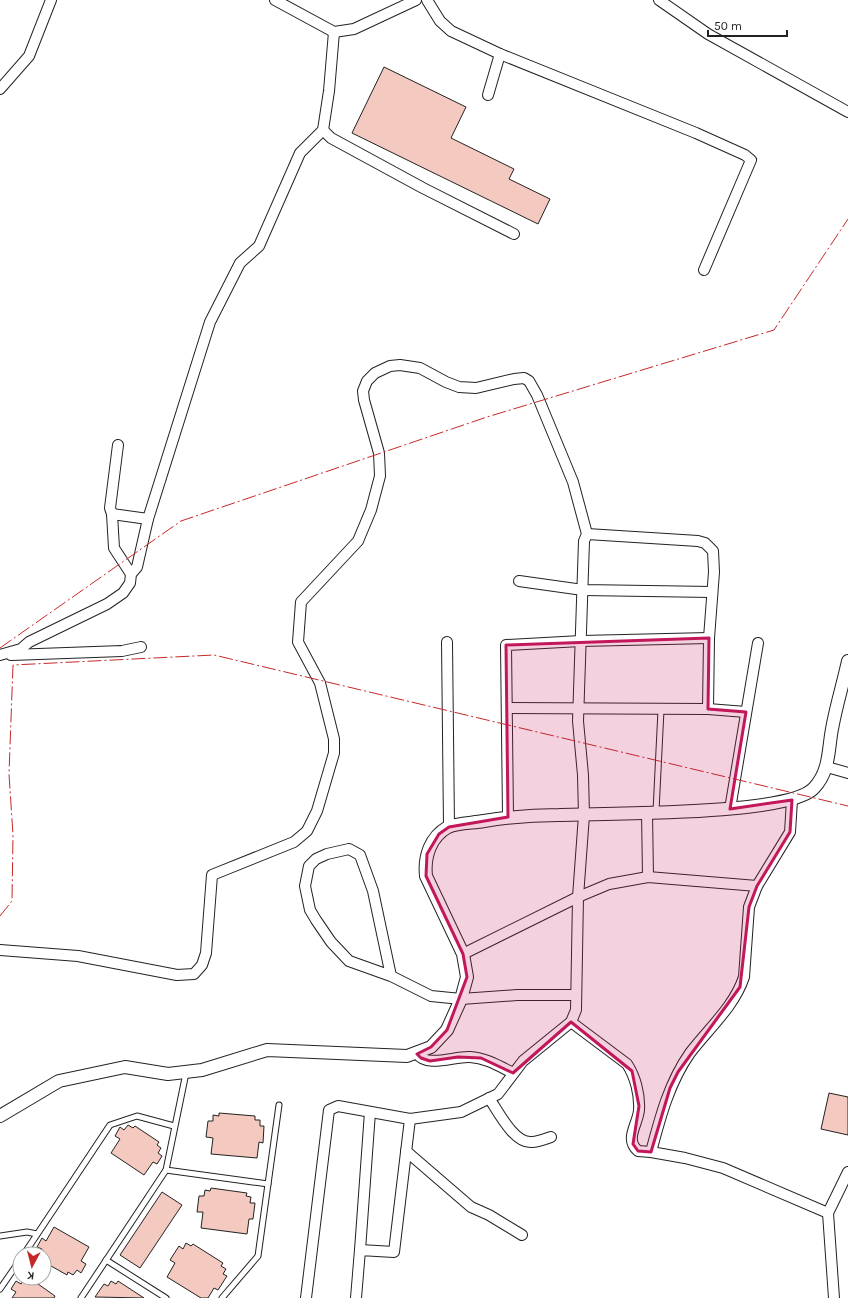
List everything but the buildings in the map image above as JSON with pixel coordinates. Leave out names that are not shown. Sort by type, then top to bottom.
[{"type":"street","points":[[0,89],[29,56],[51,0]]},
{"type":"street","points":[[275,0],[334,32],[354,29],[416,0]]},
{"type":"street","points":[[427,0],[440,21],[451,31],[500,54],[696,133],[745,155],[751,160],[704,270]]},
{"type":"street","points":[[659,0],[708,34],[848,112]]},
{"type":"street","points":[[0,655],[21,649],[29,642],[107,604],[123,593],[130,583],[131,574],[137,567],[148,520],[210,322],[240,263],[259,246],[300,153],[322,130],[329,91],[334,32]]},
{"type":"street","points":[[488,95],[500,54]]},
{"type":"street","points":[[322,130],[331,138],[423,188],[514,234]]},
{"type":"street","points":[[0,950],[78,956],[177,975],[194,974],[202,965],[206,953],[212,874],[294,842],[307,831],[317,811],[334,753],[334,739],[320,683],[298,642],[301,602],[358,541],[371,510],[380,476],[379,453],[364,400],[363,391],[367,381],[376,373],[390,366],[400,365],[420,368],[459,387],[476,388],[514,378],[524,378],[529,381],[537,395],[573,482],[587,534],[584,541],[578,710],[584,815],[578,897],[576,1010],[571,1022],[523,1061],[498,1094],[461,1112],[410,1120],[338,1106],[329,1110],[306,1298]]},
{"type":"street","points":[[118,445],[110,508],[112,514],[114,548],[131,574]]},
{"type":"street","points":[[112,514],[148,520]]},
{"type":"street","points":[[587,534],[705,542],[710,546],[715,556],[712,592],[708,709]]},
{"type":"street","points":[[519,581],[583,590],[712,592]]},
{"type":"street","points":[[508,817],[506,645],[581,641],[710,638]]},
{"type":"street","points":[[447,642],[449,827]]},
{"type":"street","points":[[730,809],[758,643]]},
{"type":"street","points":[[0,655],[122,651],[141,647]]},
{"type":"street","points":[[0,1116],[59,1081],[125,1067],[168,1074],[202,1070],[267,1050],[407,1056],[417,1054],[431,1047],[447,1030],[461,999],[467,977],[463,954],[426,876],[425,866],[427,854],[432,843],[439,834],[449,827],[508,817],[730,809],[792,800],[807,794],[821,780],[827,767],[832,729],[848,661]]},
{"type":"street","points":[[507,708],[578,710],[708,709],[746,712]]},
{"type":"street","points":[[827,767],[848,773]]},
{"type":"street","points":[[651,1152],[670,1088],[678,1072],[690,1054],[730,1004],[740,987],[744,976],[749,907],[756,886],[790,832],[792,800]]},
{"type":"street","points":[[648,877],[652,812]]},
{"type":"street","points":[[391,976],[373,892],[360,854],[349,849],[327,854],[316,859],[309,866],[305,886],[310,910],[331,942],[349,961],[391,976],[431,996],[461,999],[517,995],[576,995]]},
{"type":"street","points":[[463,954],[578,897],[609,884],[648,877],[756,886]]},
{"type":"street","points":[[571,1022],[627,1064],[632,1071],[639,1106],[638,1116],[632,1133],[633,1144],[638,1151],[691,1159],[723,1168],[828,1213]]},
{"type":"street","points":[[417,1054],[421,1058],[430,1061],[458,1057],[481,1058],[514,1073]]},
{"type":"street","points":[[489,1098],[516,1136],[524,1142],[532,1142],[550,1137]]},
{"type":"street","points":[[356,1298],[370,1112]]},
{"type":"street","points":[[360,1250],[394,1252],[410,1120]]},
{"type":"street","points":[[406,1151],[471,1207],[489,1214],[522,1235]]},
{"type":"street","points":[[834,1298],[828,1213],[848,1172]]},
{"type":"lane","points":[[652,812],[661,710]]},
{"type":"lane","points":[[81,1298],[166,1170],[186,1072]]},
{"type":"lane","points":[[222,1298],[258,1256],[279,1105]]},
{"type":"lane","points":[[29,1246],[110,1126],[137,1116],[174,1126]]},
{"type":"lane","points":[[166,1170],[268,1184]]},
{"type":"lane","points":[[0,1236],[27,1232],[37,1234]]},
{"type":"lane","points":[[106,1260],[166,1298]]},
{"type":"lane","points":[[0,1290],[12,1272]]},
{"type":"highlighted area","points":[[709,638],[708,709],[746,712],[730,809],[792,800],[790,832],[757,886],[749,907],[740,987],[678,1072],[670,1088],[651,1152],[638,1151],[633,1144],[639,1106],[632,1071],[571,1022],[513,1073],[481,1058],[458,1057],[430,1061],[421,1058],[417,1054],[431,1047],[447,1030],[467,977],[463,954],[426,876],[427,854],[439,834],[449,827],[508,817],[506,645]]},
{"type":"power","points":[[0,648],[181,521],[487,417],[774,330],[848,219]]},
{"type":"power","points":[[0,916],[12,901],[13,835],[9,774],[13,665],[214,655],[848,806]]}]
